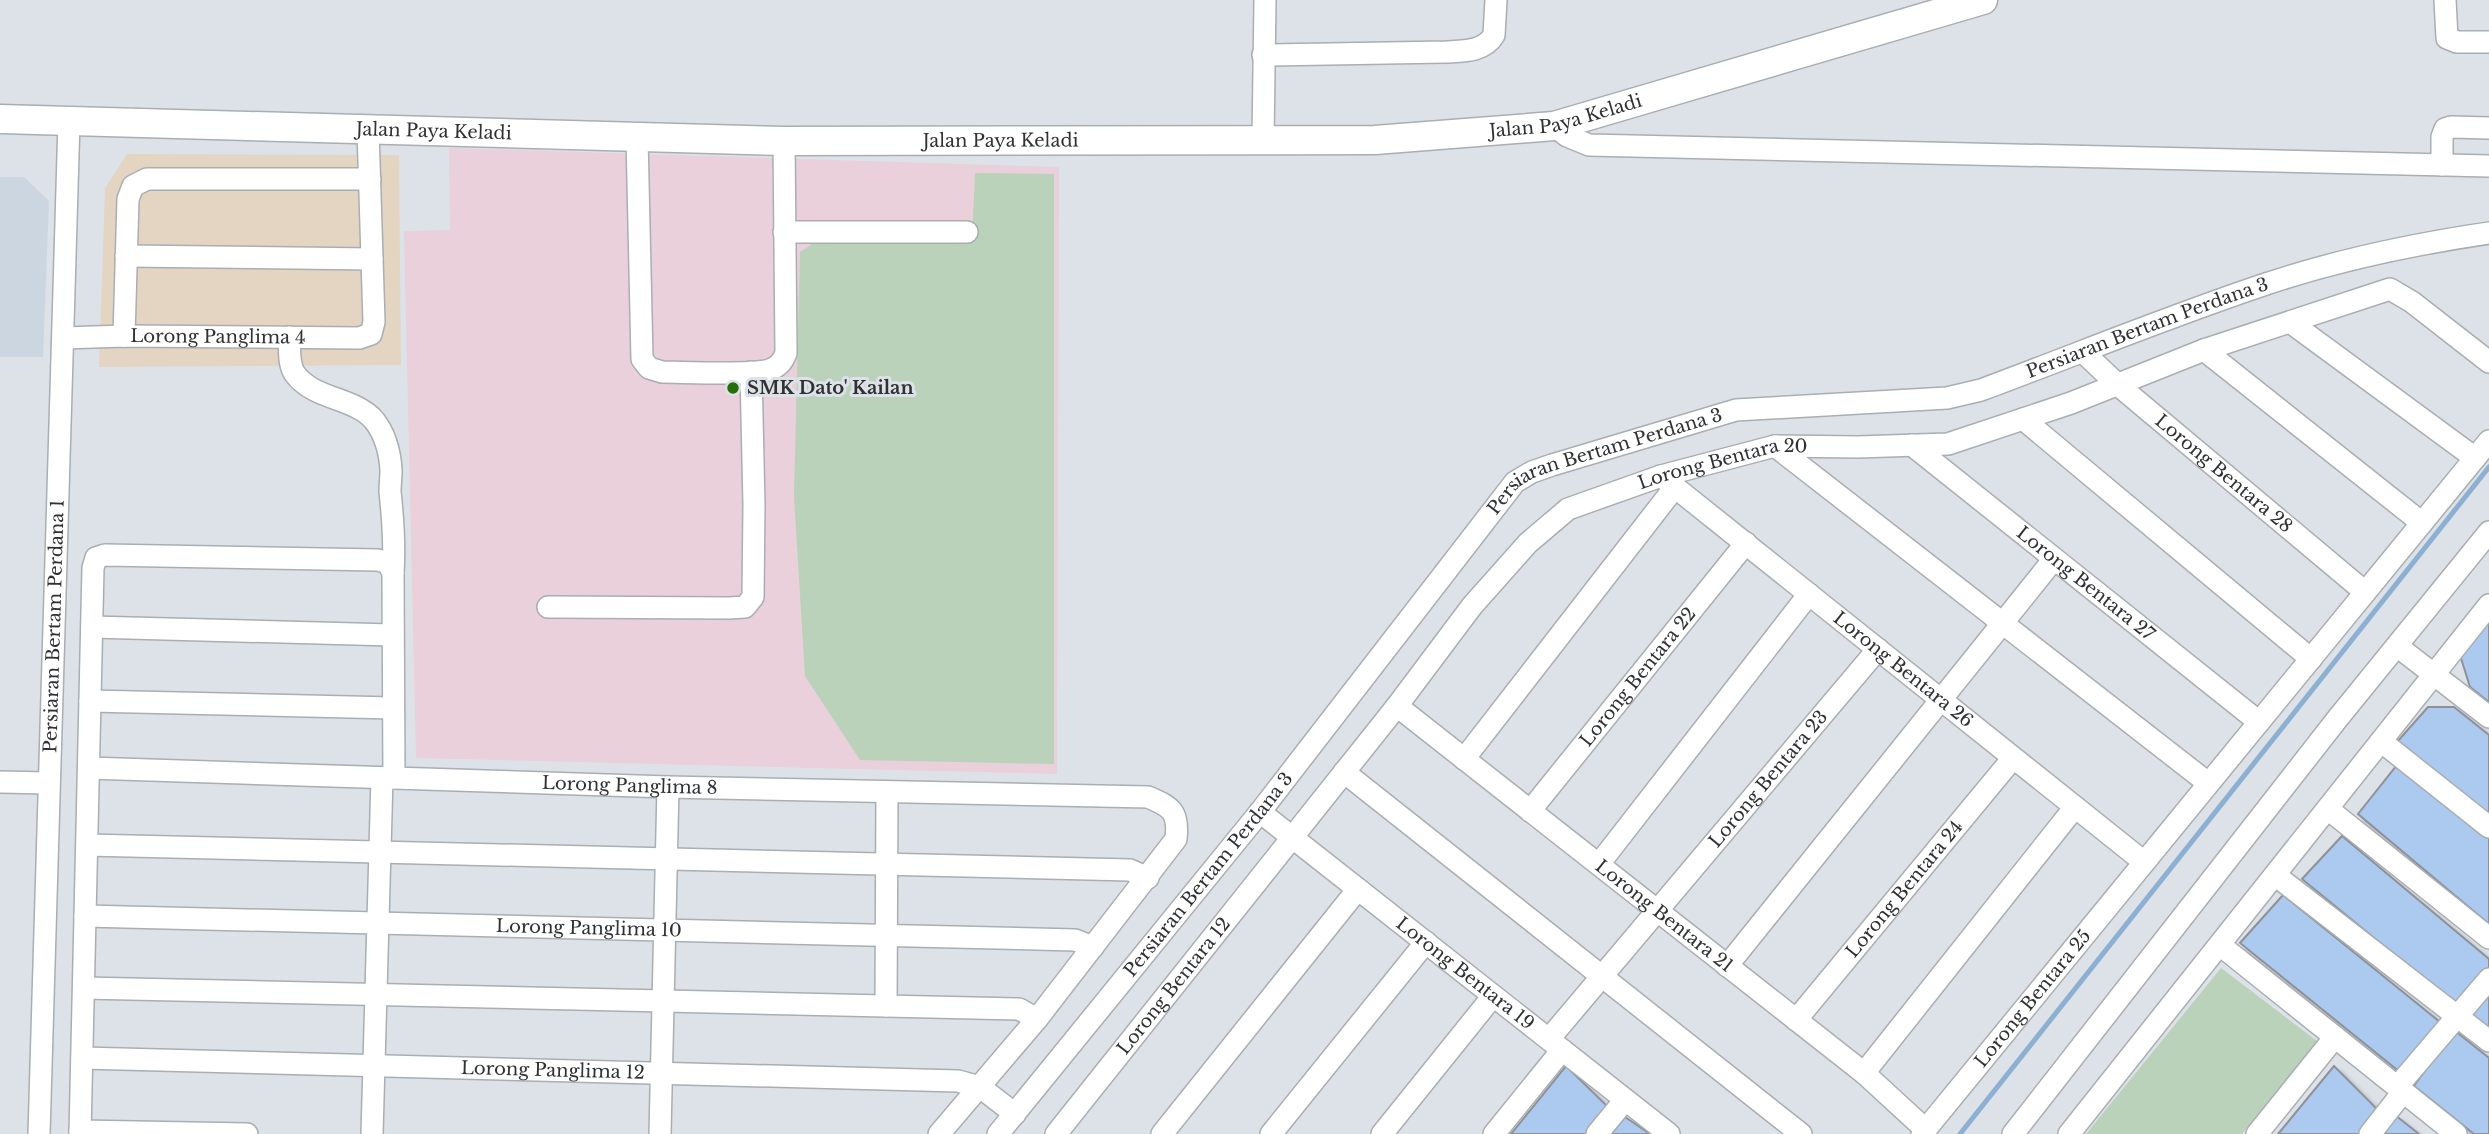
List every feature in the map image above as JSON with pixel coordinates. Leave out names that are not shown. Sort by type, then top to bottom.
[{"type":"main road","name":"Jalan Paya Keladi","points":[[0,119],[784,141],[1375,140],[1554,126],[1983,0]]},
{"type":"street","points":[[1263,140],[1265,0]]},
{"type":"street","points":[[1264,55],[1446,52],[1475,49],[1484,46],[1494,35],[1496,0]]},
{"type":"street","points":[[2445,0],[2447,38],[2457,42],[2489,42]]},
{"type":"street","name":"Persiaran Bertam Perdana 1","points":[[39,1134],[69,121]]},
{"type":"street","points":[[1554,126],[1567,136],[1589,145],[2489,166]]},
{"type":"street","points":[[2442,165],[2445,130],[2451,127],[2489,128]]},
{"type":"street","points":[[126,256],[372,259],[368,130]]},
{"type":"street","points":[[637,138],[642,359],[649,368],[662,372],[751,372],[770,370],[783,362],[786,353],[784,141]]},
{"type":"street","points":[[124,336],[128,199],[133,186],[147,179],[370,178]]},
{"type":"street","points":[[784,232],[967,232]]},
{"type":"street","name":"Persiaran Bertam Perdana 3","points":[[998,1134],[1260,812],[1501,499],[1516,482],[1532,472],[1736,410],[1947,398],[1981,390],[2266,284],[2331,265],[2489,233]]},
{"type":"street","name":"Lorong Panglima 4","points":[[64,338],[359,338],[371,334],[374,322],[372,259]]},
{"type":"street","name":"Lorong Bentara 20","points":[[1292,837],[1397,706],[1472,606],[1528,543],[1568,509],[1668,481],[1775,446],[1948,444],[2118,385],[2204,350],[2390,289],[2412,302],[2489,362]]},
{"type":"street","points":[[2290,322],[2475,458]]},
{"type":"street","points":[[289,338],[291,366],[295,374],[319,391],[364,411],[375,421],[384,436],[391,472],[395,550],[393,708],[380,851],[372,1134]]},
{"type":"street","points":[[2204,350],[2421,523]]},
{"type":"street","name":"Lorong Bentara 28","points":[[2083,352],[2118,385],[2365,592]]},
{"type":"street","points":[[548,607],[729,608],[745,607],[754,597],[751,372]]},
{"type":"street","points":[[2023,419],[2311,659]]},
{"type":"street","name":"Lorong Bentara 25","points":[[1923,1132],[2489,441]]},
{"type":"street","name":"Lorong Bentara 27","points":[[1912,445],[2259,722]]},
{"type":"street","points":[[1775,446],[2208,783]]},
{"type":"street","points":[[1464,759],[1668,481]]},
{"type":"street","name":"Lorong Bentara 26","points":[[1668,481],[2144,862]]},
{"type":"street","points":[[2013,1134],[2338,718],[2489,532]]},
{"type":"street","name":"Lorong Bentara 22","points":[[1530,811],[1746,543]]},
{"type":"street","points":[[247,1134],[80,1133],[93,568],[96,558],[105,555],[378,560],[388,564],[393,573]]},
{"type":"street","points":[[1727,966],[2054,559]]},
{"type":"street","points":[[1599,864],[1809,594]]},
{"type":"street","points":[[2069,1134],[2489,605]]},
{"type":"street","points":[[92,627],[392,635]]},
{"type":"street","points":[[2398,646],[2489,717]]},
{"type":"street","name":"Lorong Bentara 23","points":[[1494,1134],[1602,976],[1878,649]]},
{"type":"street","points":[[90,701],[393,708]]},
{"type":"street","name":"Lorong Bentara 21","points":[[1397,706],[1864,1073],[1923,1132]]},
{"type":"street","points":[[2382,742],[2489,827]]},
{"type":"street","name":"Lorong Bentara 24","points":[[1796,1020],[2013,758]]},
{"type":"street","name":"Lorong Panglima 8","points":[[89,768],[668,787],[1148,797],[1168,805],[1178,821],[1176,839],[1148,878]]},
{"type":"street","points":[[1343,772],[1801,1134]]},
{"type":"street","points":[[0,782],[48,783]]},
{"type":"street","points":[[660,1134],[668,787]]},
{"type":"street","points":[[886,1006],[887,792]]},
{"type":"street","points":[[1864,1073],[2075,807]]},
{"type":"street","points":[[2328,809],[2489,938]]},
{"type":"street","name":"Lorong Bentara 19","points":[[1260,812],[1669,1134]]},
{"type":"street","name":"Lorong Bentara 12","points":[[1063,1132],[1292,837]]},
{"type":"street","points":[[87,845],[1130,870],[1148,878],[1037,1019],[939,1134]]},
{"type":"street","points":[[2275,874],[2489,1041]]},
{"type":"street","points":[[1162,1134],[1358,889]]},
{"type":"street","name":"Lorong Panglima 10","points":[[85,916],[1075,940],[1093,947]]},
{"type":"street","points":[[1271,1134],[1426,942]]},
{"type":"street","points":[[2220,945],[2456,1134]]},
{"type":"street","points":[[2370,1134],[2400,1090],[2489,979]]},
{"type":"street","points":[[84,988],[1019,1009],[1037,1019]]},
{"type":"street","points":[[1382,1134],[1493,996]]},
{"type":"street","points":[[2257,1134],[2335,1037]]},
{"type":"street","name":"Lorong Panglima 12","points":[[82,1058],[958,1081],[981,1087],[1015,1114]]},
{"type":"street","points":[[1597,1134],[1625,1100]]},
{"type":"shaded area","name":"SMK Dato' Kailan","points":[[449,148],[1059,167],[1057,774],[416,758],[404,231],[450,230]]},
{"type":"shaded area","points":[[127,154],[399,155],[401,365],[99,367],[105,188]]},
{"type":"shaded area","points":[[0,177],[24,177],[49,201],[43,357],[0,357]]},
{"type":"green space","points":[[975,173],[1054,174],[1054,764],[860,760],[805,676],[794,496],[800,252],[812,244],[830,240],[972,239]]},
{"type":"green space","points":[[2221,968],[2317,1041],[2242,1134],[2086,1134]]},
{"type":"building","points":[[2489,619],[2489,702],[2470,687],[2460,655]]},
{"type":"building","points":[[2428,707],[2454,707],[2489,735],[2489,818],[2397,742]]},
{"type":"building","points":[[2397,765],[2489,838],[2489,924],[2358,814]]},
{"type":"building","points":[[2342,836],[2489,959],[2489,968],[2456,1005],[2302,879]]},
{"type":"building","points":[[2283,895],[2440,1022],[2401,1073],[2240,943]]},
{"type":"building","points":[[2489,987],[2489,1036],[2464,1015]]},
{"type":"building","points":[[2454,1030],[2489,1058],[2489,1134],[2474,1134],[2414,1086]]},
{"type":"building","points":[[1566,1066],[1609,1108],[1588,1134],[1511,1134]]},
{"type":"building","points":[[2334,1066],[2379,1111],[2362,1134],[2278,1134]]},
{"type":"building","points":[[2395,1115],[2419,1134],[2380,1134]]},
{"type":"building","points":[[1625,1117],[1650,1134],[1611,1134]]},
{"type":"waterway","points":[[1960,1134],[2489,467]]},
{"type":"place","name":"SMK Dato' Kailan","points":[[733,388]]}]
